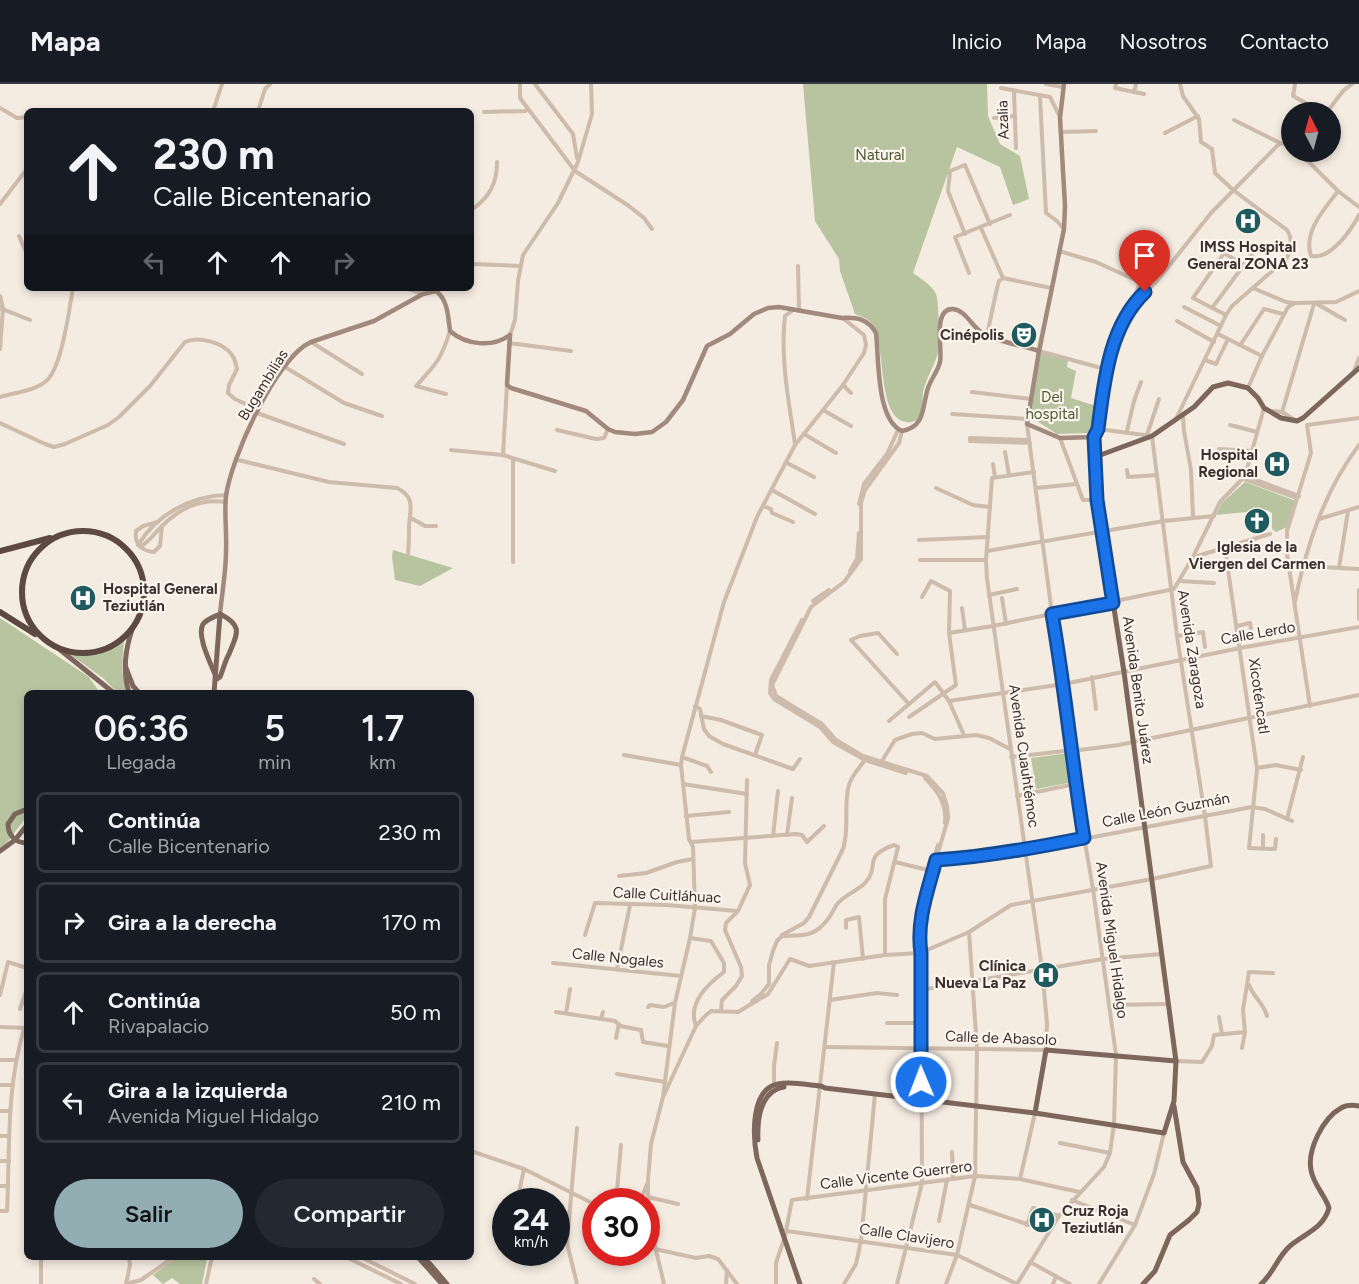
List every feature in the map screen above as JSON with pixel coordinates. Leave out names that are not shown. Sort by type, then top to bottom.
[{"type":"highway","points":[[0,551],[72,532],[95,532],[111,538],[135,560],[141,573],[144,590],[142,605],[132,627],[115,644],[101,650],[75,653],[59,649],[0,612]]},
{"type":"highway","points":[[37,634],[24,605],[23,585],[27,568],[42,547],[57,537]]},
{"type":"main road","name":"Avenida Miguel Hidalgo","points":[[1028,422],[1039,351],[1064,228],[1060,118],[1063,86]]},
{"type":"main road","name":"Bugambilias","points":[[220,614],[226,552],[226,495],[252,420],[294,355],[311,342],[374,321],[425,291],[435,291],[442,296],[447,306],[450,331]]},
{"type":"main road","points":[[510,335],[507,385],[586,411],[608,429],[646,434],[660,428],[683,400],[707,346],[730,334],[754,314],[768,308],[779,307],[842,318],[862,319],[871,325],[876,333],[882,397],[888,417],[900,431],[912,430],[922,414],[928,386],[940,362],[940,319],[944,312],[950,309],[961,312],[987,335],[1039,351]]},
{"type":"main road","points":[[450,331],[466,340],[486,344],[510,335]]},
{"type":"main road","points":[[1028,422],[1058,437],[1094,437],[1095,458],[1148,437],[1174,422],[1213,387],[1228,383],[1248,388],[1266,409],[1281,418],[1297,421],[1359,369]]},
{"type":"main road","name":"Avenida Benito Juárez","points":[[1095,458],[1097,500],[1124,672],[1176,1061],[1174,1101],[1164,1134]]},
{"type":"main road","points":[[216,682],[201,634],[203,625],[220,614]]},
{"type":"main road","points":[[216,682],[236,641],[237,630],[230,620],[220,614]]},
{"type":"main road","points":[[214,690],[220,614]]},
{"type":"main road","points":[[128,690],[124,663],[132,627]]},
{"type":"main road","points":[[59,649],[111,690]]},
{"type":"main road","points":[[124,663],[136,690]]},
{"type":"main road","points":[[98,678],[106,690]]},
{"type":"main road","points":[[24,810],[15,814],[9,821],[9,831],[15,840],[24,842]]},
{"type":"main road","points":[[0,851],[15,840],[24,829]]},
{"type":"main road","name":"Calle de Abasolo","points":[[1046,1050],[1176,1061]]},
{"type":"main road","name":"Avenida Cuauhtémoc","points":[[1035,1113],[1046,1050]]},
{"type":"main road","points":[[801,1284],[754,1145],[754,1129],[765,1090],[779,1085],[876,1093],[1114,1124],[1164,1134]]},
{"type":"main road","points":[[1143,1284],[1155,1271],[1170,1235],[1197,1212],[1199,1204],[1197,1188],[1183,1162],[1174,1101]]},
{"type":"main road","points":[[1261,1284],[1288,1248],[1320,1227],[1326,1218],[1329,1208],[1310,1169],[1315,1143],[1324,1125],[1336,1111],[1342,1107],[1359,1106]]},
{"type":"main road","points":[[421,1260],[442,1284]]},
{"type":"main road","points":[[427,1260],[447,1284]]},
{"type":"street","points":[[214,108],[222,84]]},
{"type":"street","points":[[259,108],[270,84]]},
{"type":"street","points":[[520,84],[520,98],[575,171],[629,206],[652,229]]},
{"type":"street","points":[[535,84],[573,134],[578,162]]},
{"type":"street","points":[[510,335],[515,320],[523,255],[558,203],[575,171],[592,114],[591,84]]},
{"type":"street","points":[[1046,84],[1063,86]]},
{"type":"street","points":[[1116,84],[1115,88],[1144,94]]},
{"type":"street","points":[[1134,92],[1136,84]]},
{"type":"street","points":[[1174,422],[1226,315],[1232,306],[1287,258],[1291,240],[1287,230],[1233,190],[1214,170],[1212,149],[1201,142],[1198,117],[1184,96],[1180,84]]},
{"type":"street","points":[[1295,84],[1293,96],[1304,102]]},
{"type":"street","points":[[1335,102],[1352,84]]},
{"type":"street","points":[[1001,88],[1050,98],[1060,118]]},
{"type":"street","name":"Azalia","points":[[1014,92],[1016,148]]},
{"type":"street","points":[[1040,97],[1046,213],[1064,228]]},
{"type":"street","points":[[0,108],[17,118],[24,117]]},
{"type":"street","points":[[484,112],[528,110]]},
{"type":"street","points":[[994,118],[1015,116]]},
{"type":"street","points":[[1165,133],[1198,117]]},
{"type":"street","points":[[1133,303],[1157,281],[1211,213],[1280,143],[1234,120]]},
{"type":"street","points":[[1061,132],[1096,131]]},
{"type":"street","points":[[474,208],[494,188],[497,162]]},
{"type":"street","points":[[1309,162],[1338,191],[1359,207]]},
{"type":"street","points":[[965,234],[948,191],[950,171],[965,165],[990,224]]},
{"type":"street","points":[[1,204],[24,174]]},
{"type":"street","points":[[1338,191],[1309,234],[1308,250],[1311,256],[1316,257],[1325,253],[1348,236],[1359,215]]},
{"type":"street","points":[[969,273],[955,237],[1010,215]]},
{"type":"street","points":[[981,228],[1003,278]]},
{"type":"street","points":[[19,236],[24,249]]},
{"type":"street","points":[[1059,250],[1096,262],[1140,282],[1105,369],[1098,429],[1094,437]]},
{"type":"street","points":[[1212,308],[1255,250]]},
{"type":"street","points":[[1226,315],[1193,297],[1224,253],[1244,265]]},
{"type":"street","points":[[1251,255],[1268,268]]},
{"type":"street","points":[[474,264],[520,266]]},
{"type":"street","points":[[795,445],[784,361],[783,333],[785,316],[797,310],[798,266]]},
{"type":"street","points":[[1003,278],[1051,288]]},
{"type":"street","points":[[987,335],[997,288],[999,281],[1003,278]]},
{"type":"street","points":[[1253,288],[1286,302],[1315,304],[1336,302],[1359,291]]},
{"type":"street","points":[[0,397],[34,387],[45,382],[52,374],[59,359],[72,291]]},
{"type":"street","points":[[0,296],[2,308],[0,349]]},
{"type":"street","points":[[1248,388],[1283,314],[1294,303]]},
{"type":"street","points":[[1315,304],[1345,320]]},
{"type":"street","points":[[1282,412],[1315,304]]},
{"type":"street","points":[[1184,307],[1221,326]]},
{"type":"street","points":[[2,308],[30,320]]},
{"type":"street","points":[[1240,344],[1264,309],[1283,314]]},
{"type":"street","points":[[648,1188],[651,1144],[663,1096],[675,1003],[695,908],[693,859],[682,784],[682,757],[724,602],[763,506],[795,445],[843,386],[864,354],[866,345],[864,335],[842,318]]},
{"type":"street","points":[[1177,321],[1214,342]]},
{"type":"street","points":[[446,394],[416,386],[443,354],[450,331]]},
{"type":"street","points":[[1218,334],[1262,356]]},
{"type":"street","points":[[0,423],[54,447],[65,444],[108,425],[119,417],[150,386],[184,342],[193,338],[203,338],[233,356],[237,369],[229,385],[228,393],[235,399],[258,411],[344,444]]},
{"type":"street","points":[[1205,360],[1216,364],[1228,339]]},
{"type":"street","points":[[311,342],[362,374]]},
{"type":"street","points":[[509,343],[571,351]]},
{"type":"street","points":[[1039,351],[1105,369]]},
{"type":"street","points":[[1352,376],[1359,358]]},
{"type":"street","points":[[285,367],[344,403],[382,416]]},
{"type":"street","points":[[1127,431],[1141,382]]},
{"type":"street","points":[[503,455],[507,385]]},
{"type":"street","points":[[843,386],[851,393]]},
{"type":"street","points":[[972,392],[1031,399]]},
{"type":"street","points":[[1098,429],[1127,431],[1148,437],[1159,399]]},
{"type":"street","points":[[949,633],[1006,624],[1173,590],[1215,516],[1220,502],[1245,477],[1257,432],[1266,409],[1282,412],[1297,421]]},
{"type":"street","points":[[823,410],[851,426]]},
{"type":"street","points":[[952,414],[1028,422]]},
{"type":"street","points":[[1183,416],[1191,470],[1193,517]]},
{"type":"street","points":[[1310,706],[1287,554],[1287,531],[1311,453],[1307,425],[1359,418]]},
{"type":"street","name":"Avenida Miguel Hidalgo","points":[[1017,1284],[1058,1216],[1104,1167],[1110,1153],[1114,1124],[1116,1055],[1093,889],[1075,784],[1064,684],[1052,614],[1028,422]]},
{"type":"street","points":[[1230,425],[1257,432]]},
{"type":"street","points":[[557,430],[596,439],[604,438],[608,429]]},
{"type":"street","points":[[897,1284],[922,1183],[921,953],[918,936],[931,871],[948,819],[947,807],[943,793],[927,776],[865,760],[833,742],[820,727],[774,699],[769,687],[809,606],[841,582],[857,559],[859,548],[858,499],[861,490],[887,454],[900,431]]},
{"type":"street","points":[[880,764],[836,740],[822,724],[776,696],[772,685],[811,608],[844,582],[861,559],[861,503],[865,490],[899,443],[900,431]]},
{"type":"street","points":[[804,434],[836,453]]},
{"type":"street","points":[[1058,437],[1083,500],[1097,500]]},
{"type":"street","name":"Avenida Zaragoza","points":[[1148,437],[1164,520],[1177,636],[1205,816],[1210,866],[1152,879]]},
{"type":"street","points":[[970,438],[1029,441],[970,441],[970,438]]},
{"type":"street","points":[[1294,605],[1303,565],[1318,519],[1331,487],[1359,445]]},
{"type":"street","points":[[1219,449],[1252,451]]},
{"type":"street","points":[[451,450],[503,455],[555,471]]},
{"type":"street","points":[[1005,452],[1009,475]]},
{"type":"street","points":[[513,459],[513,562]]},
{"type":"street","points":[[238,460],[329,482],[397,488],[404,492],[412,508],[408,555]]},
{"type":"street","points":[[787,463],[814,477]]},
{"type":"street","name":"Avenida Cuauhtémoc","points":[[993,464],[986,560],[989,595],[1011,757],[1034,901],[1047,1023],[1046,1050]]},
{"type":"street","points":[[1126,470],[1128,477],[1157,475]]},
{"type":"street","points":[[993,478],[1034,472]]},
{"type":"street","points":[[1245,477],[1298,497]]},
{"type":"street","points":[[1036,488],[1076,484]]},
{"type":"street","points":[[936,488],[973,505],[990,507]]},
{"type":"street","points":[[772,490],[815,514]]},
{"type":"street","points":[[139,546],[183,505],[196,499],[226,495]]},
{"type":"street","points":[[161,524],[160,546],[154,552],[145,551],[139,546],[135,537],[136,531],[143,526],[161,524],[197,503],[212,500],[226,502]]},
{"type":"street","points":[[763,506],[771,509],[772,513],[793,522]]},
{"type":"street","points":[[1318,519],[1359,507]]},
{"type":"street","points":[[1338,567],[1347,512]]},
{"type":"street","points":[[987,551],[1164,520],[1215,516]]},
{"type":"street","points":[[411,518],[425,526],[436,526]]},
{"type":"street","points":[[1193,557],[1270,534]]},
{"type":"street","points":[[919,540],[988,537]]},
{"type":"street","name":"Xicoténcatl","points":[[1225,549],[1257,768],[1249,848],[1263,848]]},
{"type":"street","points":[[920,560],[986,560]]},
{"type":"street","points":[[1303,565],[1359,568]]},
{"type":"street","points":[[909,717],[956,685],[949,633],[950,591],[931,581],[922,597]]},
{"type":"street","points":[[1179,581],[1214,584]]},
{"type":"street","points":[[989,595],[1017,589]]},
{"type":"street","points":[[1359,590],[1359,619]]},
{"type":"street","points":[[1002,598],[1006,624]]},
{"type":"street","points":[[962,608],[965,630]]},
{"type":"street","points":[[1237,626],[1250,622],[1251,629]]},
{"type":"street","name":"Calle Lerdo","points":[[949,701],[1064,684],[1182,659],[1359,627]]},
{"type":"street","points":[[1177,636],[1203,632],[1205,647]]},
{"type":"street","points":[[897,654],[878,633],[852,640],[909,704]]},
{"type":"street","points":[[1092,677],[1096,709]]},
{"type":"street","points":[[890,720],[935,682],[949,701],[964,735]]},
{"type":"street","points":[[1011,757],[1133,741],[1359,695]]},
{"type":"street","points":[[695,706],[700,709],[704,729],[709,736],[723,744],[793,770],[800,759]]},
{"type":"street","points":[[701,716],[721,720],[762,735],[754,755]]},
{"type":"street","points":[[880,764],[895,740],[912,734],[922,733],[935,739],[976,735],[1010,749]]},
{"type":"street","points":[[624,754],[681,765]]},
{"type":"street","points":[[682,757],[707,766],[711,772]]},
{"type":"street","points":[[738,1012],[761,994],[769,984],[770,965],[777,941],[809,917],[843,849],[846,839],[848,788],[853,776],[865,760]]},
{"type":"street","points":[[1252,807],[1265,809],[1288,820],[1300,770],[1276,766],[1257,768]]},
{"type":"street","points":[[721,1011],[722,1000],[742,976],[741,967],[725,930],[726,923],[738,911],[750,885],[745,863],[747,780]]},
{"type":"street","points":[[682,784],[747,794]]},
{"type":"street","points":[[1017,796],[1075,784]]},
{"type":"street","points":[[773,836],[778,791]]},
{"type":"street","points":[[787,835],[792,798]]},
{"type":"street","name":"Calle León Guzmán","points":[[934,860],[1025,850],[1252,807]]},
{"type":"street","points":[[686,816],[729,812]]},
{"type":"street","points":[[691,842],[787,835],[802,835],[807,842],[824,826]]},
{"type":"street","points":[[1263,835],[1263,848],[1275,849],[1276,839]]},
{"type":"street","points":[[782,936],[810,935],[818,930],[838,903],[865,883],[874,857],[880,850],[894,845],[898,847],[896,862],[885,899],[885,956]]},
{"type":"street","points":[[619,876],[646,873],[693,859]]},
{"type":"street","points":[[896,862],[931,871]]},
{"type":"street","points":[[663,1096],[696,1026],[711,1011],[738,1012],[768,994],[790,959],[809,966],[921,953],[969,932],[1011,905],[1152,879]]},
{"type":"street","name":"Calle Cuitláhuac","points":[[585,935],[595,903],[667,905],[738,911]]},
{"type":"street","points":[[617,969],[630,905]]},
{"type":"street","points":[[846,928],[846,920],[859,917],[863,959]]},
{"type":"street","points":[[946,1284],[957,1255],[975,1176],[976,1049],[969,932]]},
{"type":"street","points":[[690,938],[711,941],[724,963],[724,972],[709,982],[698,1000],[694,1012],[696,1026]]},
{"type":"street","points":[[921,990],[1103,958],[1161,954]]},
{"type":"street","points":[[0,995],[8,962],[24,967]]},
{"type":"street","points":[[807,1198],[822,1088],[834,962]]},
{"type":"street","name":"Calle Nogales","points":[[553,963],[681,976]]},
{"type":"street","points":[[1242,1048],[1249,972],[1273,973]]},
{"type":"street","points":[[1249,981],[1254,996],[1266,1008],[1268,1016]]},
{"type":"street","points":[[566,1014],[570,990]]},
{"type":"street","points":[[830,1000],[877,993],[897,995]]},
{"type":"street","points":[[20,1009],[24,998]]},
{"type":"street","points":[[648,1007],[650,1005],[664,1007],[675,1003]]},
{"type":"street","points":[[1110,1005],[1167,1004]]},
{"type":"street","points":[[556,1012],[615,1021],[641,1030],[643,1042],[668,1046]]},
{"type":"street","points":[[601,1019],[603,1012]]},
{"type":"street","points":[[1219,1017],[1222,1034]]},
{"type":"street","points":[[887,1023],[921,1023]]},
{"type":"street","points":[[616,1038],[619,1024]]},
{"type":"street","points":[[0,1028],[24,1029]]},
{"type":"street","points":[[0,1211],[7,1211],[10,1111],[16,1060],[24,1032]]},
{"type":"street","points":[[1176,1061],[1202,1062],[1212,1046],[1214,1035],[1245,1032]]},
{"type":"street","points":[[777,1043],[774,1066],[779,1085]]},
{"type":"street","name":"Calle de Abasolo","points":[[825,1047],[1046,1050]]},
{"type":"street","points":[[0,1060],[16,1060]]},
{"type":"street","points":[[617,1074],[665,1082]]},
{"type":"street","points":[[0,1085],[13,1085]]},
{"type":"street","points":[[844,1284],[856,1264],[861,1241],[876,1093]]},
{"type":"street","points":[[0,1111],[10,1111]]},
{"type":"street","name":"Avenida Cuauhtémoc","points":[[1020,1179],[1035,1113]]},
{"type":"street","points":[[577,1128],[570,1190],[582,1197]]},
{"type":"street","name":"Avenida Benito Juárez","points":[[1099,1284],[1135,1225],[1154,1174],[1164,1134]]},
{"type":"street","points":[[0,1136],[9,1136]]},
{"type":"street","points":[[1060,1143],[1110,1153]]},
{"type":"street","points":[[617,1188],[621,1145]]},
{"type":"street","points":[[474,1152],[524,1168],[566,1188]]},
{"type":"street","points":[[952,1152],[953,1179]]},
{"type":"street","points":[[0,1161],[9,1161]]},
{"type":"street","points":[[520,1188],[524,1168]]},
{"type":"street","name":"Calle Vicente Guerrero","points":[[785,1236],[792,1200],[975,1176],[1020,1179],[1079,1192]]},
{"type":"street","points":[[939,1221],[946,1179]]},
{"type":"street","points":[[645,1188],[648,1180]]},
{"type":"street","points":[[0,1186],[8,1186]]},
{"type":"street","points":[[660,1200],[678,1204]]},
{"type":"street","points":[[1072,1200],[1135,1225]]},
{"type":"street","points":[[969,1206],[1048,1231]]},
{"type":"street","points":[[1028,1225],[1034,1209],[1058,1216]]},
{"type":"street","points":[[776,1284],[776,1263],[785,1236]]},
{"type":"street","name":"Calle Clavijero","points":[[785,1236],[861,1241],[957,1255],[1017,1284]]},
{"type":"street","points":[[660,1251],[696,1258],[709,1256],[718,1260],[737,1284]]},
{"type":"street","points":[[570,1255],[577,1284]]},
{"type":"street","points":[[41,1260],[41,1284]]},
{"type":"street","points":[[129,1260],[126,1284],[141,1280],[170,1260]]},
{"type":"street","points":[[206,1284],[211,1260]]},
{"type":"street","points":[[352,1260],[401,1284]]},
{"type":"street","points":[[367,1260],[415,1284]]},
{"type":"street","points":[[1030,1262],[1070,1284]]},
{"type":"street","points":[[659,1266],[664,1284]]},
{"type":"street","points":[[726,1284],[727,1270]]},
{"type":"street","points":[[1053,1284],[1056,1276]]},
{"type":"street","points":[[314,1279],[320,1284]]},
{"type":"green space","name":"Natural","points":[[803,84],[987,84],[988,116],[1000,144],[1020,156],[1029,199],[1013,205],[1000,167],[957,147],[913,273],[929,285],[936,294],[939,333],[938,353],[924,387],[921,413],[914,421],[906,422],[896,417],[890,406],[885,391],[874,328],[868,320],[855,314],[840,271],[839,259],[815,221]]},
{"type":"green space","name":"Del hospital","points":[[1040,351],[1068,359],[1067,367],[1076,371],[1071,398],[1096,406],[1092,433],[1057,434],[1029,416]]},
{"type":"green space","points":[[1245,482],[1296,501],[1287,527],[1276,532],[1272,529],[1272,513],[1267,510],[1216,515],[1222,503]]},
{"type":"green space","points":[[393,550],[453,568],[420,586],[395,580]]},
{"type":"green space","points":[[0,618],[89,677],[98,690],[24,690],[24,820],[6,844],[0,848]]},
{"type":"green space","points":[[124,639],[122,670],[125,690],[115,690],[103,678],[71,655],[99,651]]},
{"type":"green space","points":[[1070,753],[1073,782],[1036,789],[1031,758]]},
{"type":"green space","points":[[173,1260],[207,1260],[202,1284],[180,1284],[172,1278],[163,1284],[153,1275]]},
{"type":"place","name":"IMSS Hospital General ZONA 23","points":[[1248,221]]},
{"type":"place","name":"Cinépolis","points":[[1024,335]]},
{"type":"place","name":"Hospital Regional","points":[[1277,464]]},
{"type":"place","name":"Iglesia de la Viergen del Carmen","points":[[1257,521]]},
{"type":"place","name":"Hospital General Teziutlán","points":[[83,598]]},
{"type":"place","name":"Clínica Nueva La Paz","points":[[1046,975]]},
{"type":"place","name":"Cruz Roja Teziutlán","points":[[1042,1220]]},
{"type":"route","points":[[921,1082],[921,953],[918,936],[927,890],[936,860],[1025,850],[1084,838],[1075,784],[1064,684],[1052,614],[1113,603],[1097,500],[1094,437],[1098,429],[1105,369],[1130,307],[1145,292]]}]
